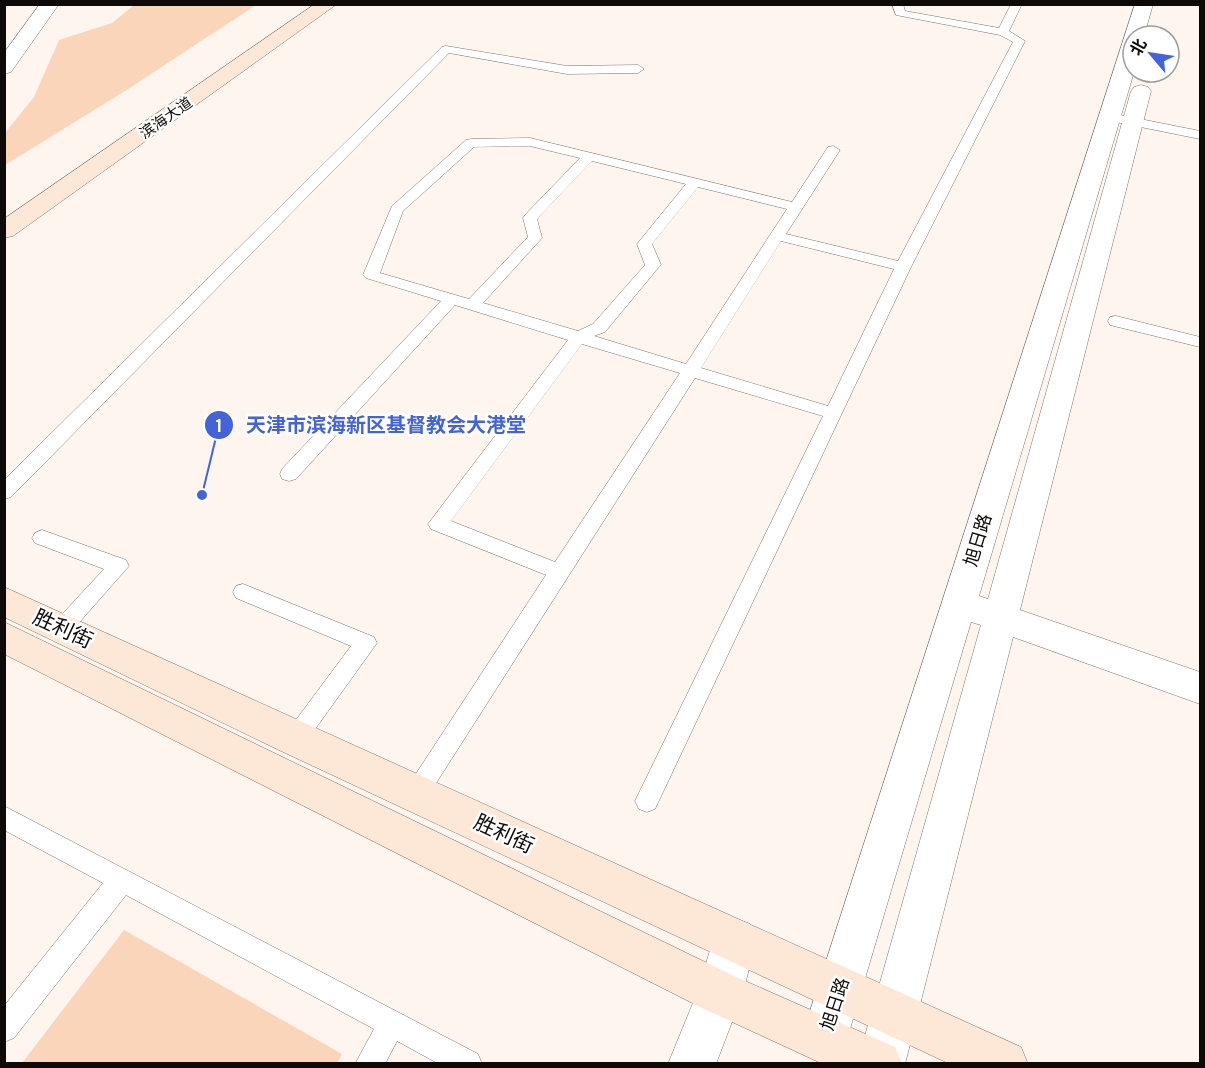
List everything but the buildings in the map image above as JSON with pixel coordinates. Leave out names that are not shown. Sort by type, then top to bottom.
[{"type":"street","points":[[4,68],[50,4]]},
{"type":"street","name":"滨海大道","points":[[132,117],[298,4]]},
{"type":"street","name":"滨海大道","points":[[4,231],[328,4]]},
{"type":"street","points":[[1136,24],[1140,5]]},
{"type":"street","name":"旭日路","points":[[880,1064],[999,618],[1121,119],[1126,84]]},
{"type":"street","name":"旭日路","points":[[824,1039],[958,603],[1121,119],[1140,84]]},
{"type":"street","name":"胜利街","points":[[4,601],[34,640],[720,993],[880,1064]]},
{"type":"street","points":[[958,603],[1200,688]]},
{"type":"street","name":"胜利街","points":[[34,640],[295,739],[841,987],[1004,1064]]},
{"type":"street","points":[[692,1064],[720,993],[735,940]]},
{"type":"lane","points":[[647,801],[903,267],[1019,41],[1003,32],[900,13],[897,4]]},
{"type":"lane","points":[[1003,32],[1017,4]]},
{"type":"lane","points":[[4,492],[446,49],[567,70],[638,69]]},
{"type":"lane","points":[[1121,119],[1200,135]]},
{"type":"lane","points":[[796,207],[530,142],[471,143],[397,209],[371,274],[832,413]]},
{"type":"lane","points":[[416,794],[833,150]]},
{"type":"lane","points":[[473,305],[535,238],[530,218],[589,156]]},
{"type":"lane","points":[[559,572],[438,524],[579,337],[600,327],[653,265],[644,244],[695,182]]},
{"type":"lane","points":[[777,236],[903,267]]},
{"type":"lane","points":[[289,474],[452,299]]},
{"type":"lane","points":[[1116,321],[1200,342]]},
{"type":"lane","points":[[34,640],[119,566],[42,538]]},
{"type":"lane","points":[[243,592],[366,643],[295,739]]},
{"type":"lane","points":[[4,817],[468,1064]]},
{"type":"lane","points":[[4,1028],[122,880]]},
{"type":"lane","points":[[369,1064],[392,1023]]},
{"type":"shaded area","points":[[134,5],[256,5],[125,91],[5,165],[5,133],[34,97],[59,40],[112,23]]},
{"type":"shaded area","points":[[124,930],[342,1054],[337,1063],[22,1063]]},
{"type":"place","name":"天津市滨海新区基督教会大港堂","points":[[202,495]]}]
